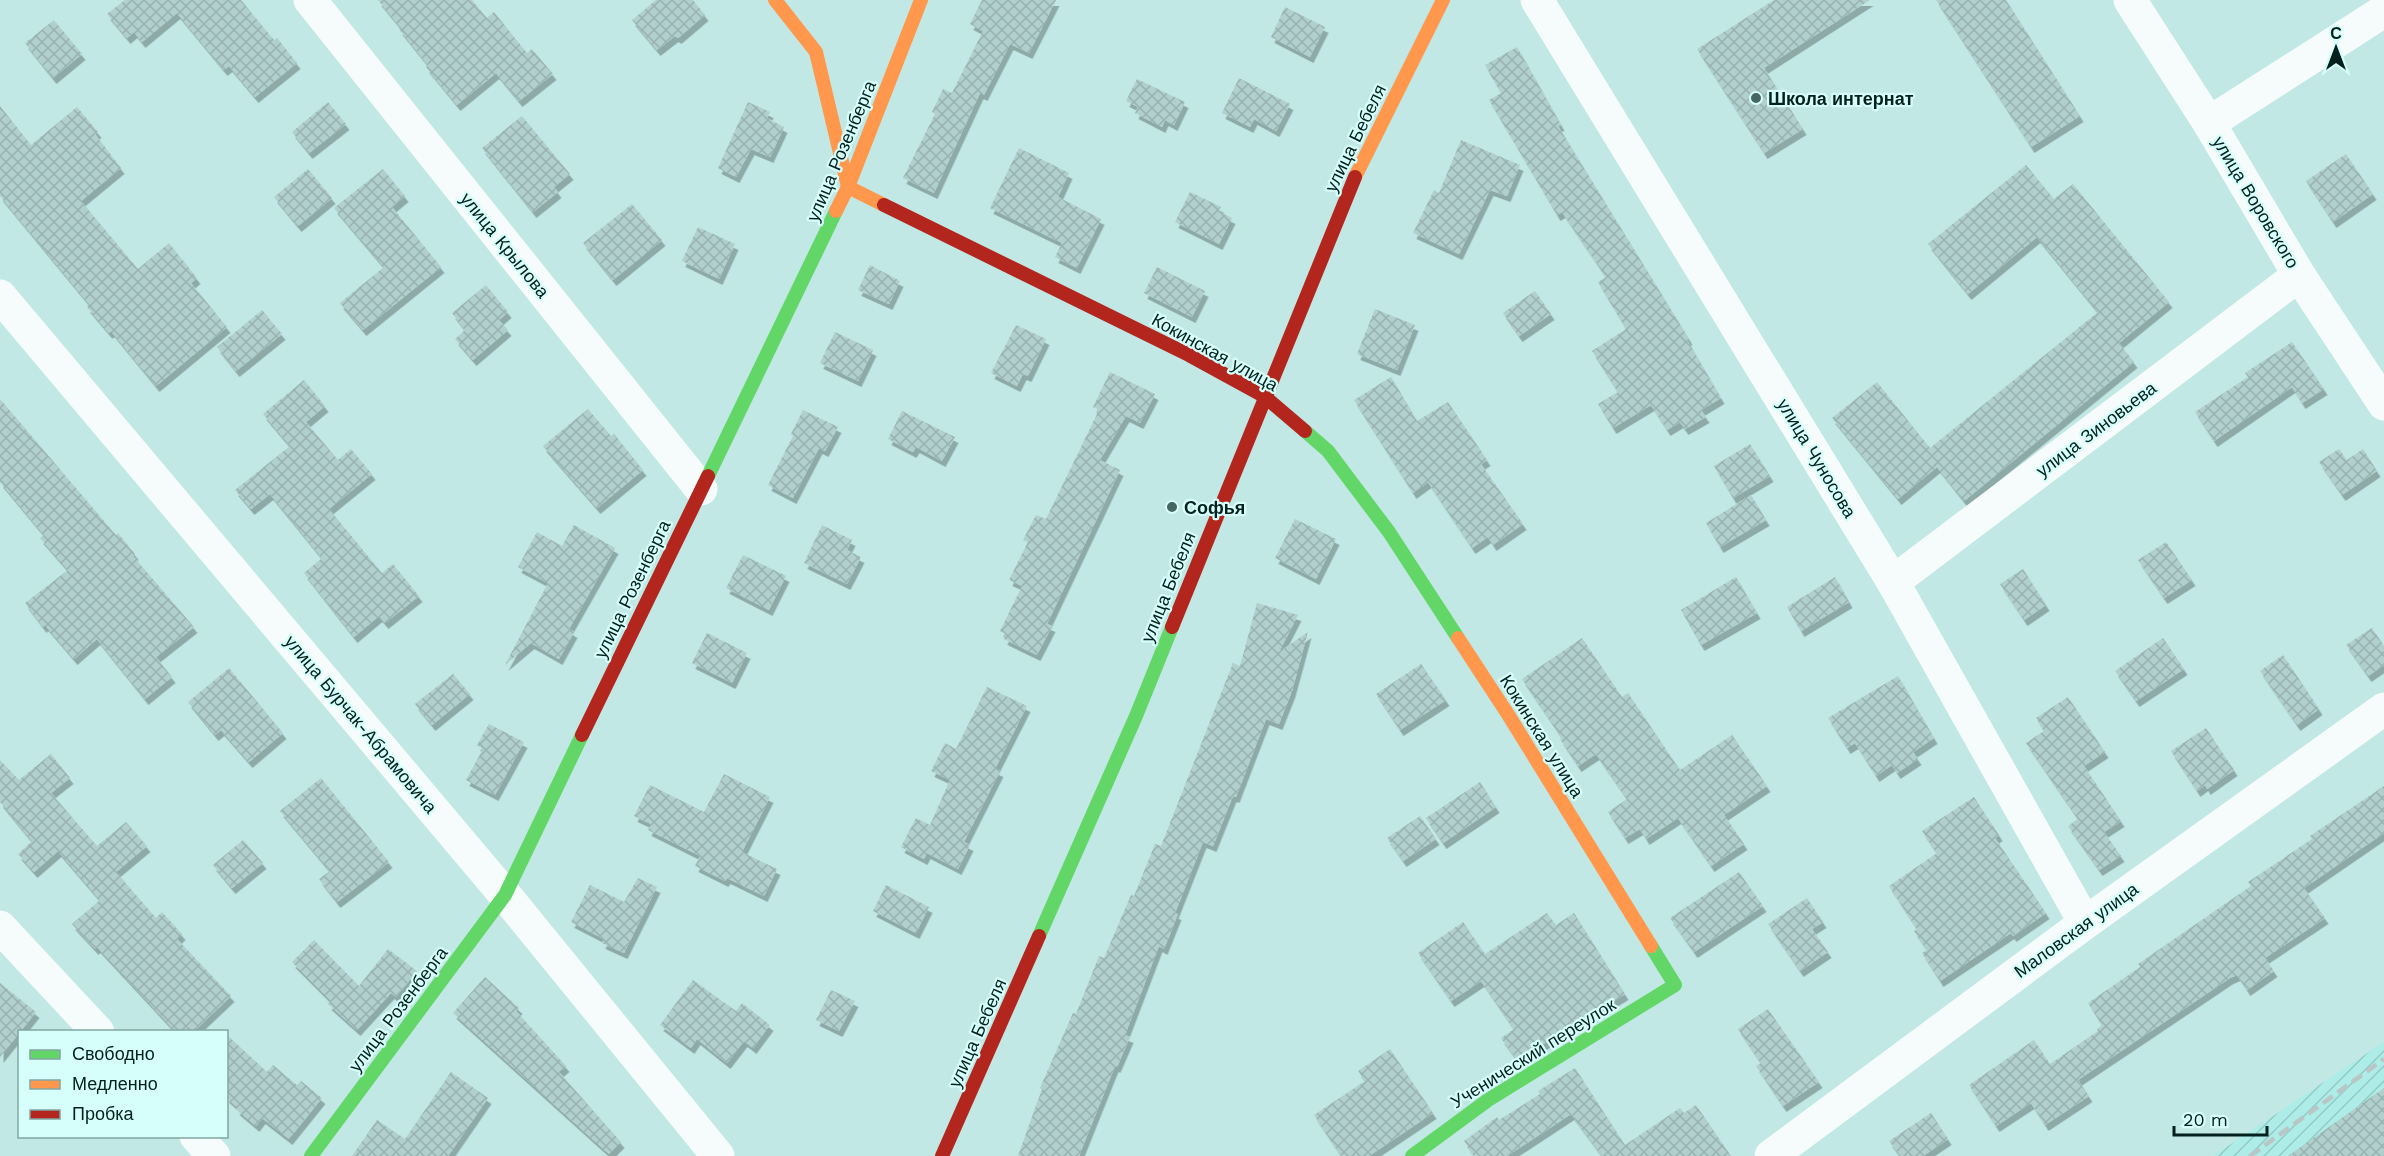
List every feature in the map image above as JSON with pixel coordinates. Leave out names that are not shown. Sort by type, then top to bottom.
[{"type":"street","name":"улица Крылова","points":[[310,0],[700,489]]},
{"type":"street","points":[[775,0],[816,52],[848,188]]},
{"type":"street","name":"улица Розенберга","points":[[311,1156],[505,895],[848,188],[921,0]]},
{"type":"street","name":"улица Бебеля","points":[[942,1156],[1136,716],[1352,182],[1443,0]]},
{"type":"street","name":"улица Чуносова","points":[[1537,0],[1893,582],[2085,923]]},
{"type":"street","name":"улица Воровского","points":[[2130,0],[2209,123],[2299,275],[2384,404]]},
{"type":"street","points":[[2209,123],[2384,11]]},
{"type":"street","name":"Кокинская улица","points":[[848,188],[1189,356],[1264,396],[1328,451],[1389,532],[1509,716],[1675,985]]},
{"type":"street","name":"улица Зиновьева","points":[[1893,582],[2299,275]]},
{"type":"street","name":"улица Бурчак-Абрамовича","points":[[0,296],[505,895],[718,1156]]},
{"type":"street","name":"Маловская улица","points":[[1771,1156],[2085,923],[2384,709]]},
{"type":"street","points":[[0,927],[96,1030]]},
{"type":"street","name":"Ученический переулок","points":[[1412,1156],[1488,1100],[1675,985]]},
{"type":"street","points":[[197,1138],[214,1156]]},
{"type":"shaded area","points":[[2384,1042],[2384,1156],[2213,1156]]},
{"type":"building","points":[[125,0],[241,0],[274,40],[277,38],[297,63],[255,97],[229,66],[224,70],[177,13],[142,42],[134,32],[127,38],[107,14]]},
{"type":"building","points":[[378,0],[472,0],[487,18],[494,12],[527,53],[532,49],[553,74],[519,101],[496,73],[457,105],[426,67],[428,65]]},
{"type":"building","points":[[656,0],[693,0],[705,15],[678,38],[675,36],[657,50],[632,20]]},
{"type":"building","points":[[982,0],[1056,0],[1029,53],[1010,44],[984,95],[980,93],[934,193],[903,178],[935,114],[932,112],[943,89],[952,93],[983,31],[970,24]]},
{"type":"building","name":"Школа интернат","points":[[1774,0],[1870,0],[1764,68],[1803,129],[1764,153],[1697,49]]},
{"type":"building","points":[[1936,0],[2006,0],[2080,116],[2031,147]]},
{"type":"building","points":[[1285,7],[1325,27],[1310,57],[1271,37]]},
{"type":"building","points":[[54,20],[82,54],[53,78],[25,43]]},
{"type":"building","points":[[1517,47],[1561,125],[1558,126],[1689,339],[1687,340],[1721,398],[1701,410],[1706,417],[1685,429],[1680,422],[1667,430],[1651,405],[1613,428],[1598,404],[1618,392],[1592,351],[1626,329],[1598,282],[1606,277],[1562,212],[1557,215],[1489,100],[1501,93],[1485,65]]},
{"type":"building","points":[[1239,78],[1290,104],[1276,131],[1254,119],[1250,127],[1222,113]]},
{"type":"building","points":[[1137,79],[1185,102],[1174,125],[1165,120],[1162,127],[1135,113],[1138,107],[1126,101]]},
{"type":"building","points":[[328,102],[346,124],[309,153],[292,132]]},
{"type":"building","points":[[748,102],[770,112],[767,118],[784,127],[770,157],[751,149],[736,177],[718,168]]},
{"type":"building","points":[[0,106],[31,145],[77,107],[98,132],[95,134],[121,168],[81,201],[138,269],[169,243],[197,278],[191,283],[227,327],[156,386],[111,331],[109,333],[87,307],[89,304],[0,196]]},
{"type":"building","points":[[522,116],[570,174],[554,187],[558,192],[533,212],[482,148]]},
{"type":"building","points":[[1461,140],[1520,165],[1507,196],[1490,190],[1459,254],[1413,233],[1434,190],[1439,193]]},
{"type":"building","points":[[1019,148],[1069,173],[1058,197],[1101,219],[1077,268],[1055,257],[1062,243],[990,208]]},
{"type":"building","points":[[2346,154],[2373,194],[2333,222],[2306,181]]},
{"type":"building","points":[[2026,165],[2054,199],[2073,184],[2169,302],[2119,343],[2134,362],[1964,501],[1937,467],[1898,499],[1832,418],[1877,382],[1930,448],[2098,312],[2037,237],[1968,294],[1928,244]]},
{"type":"building","points":[[308,169],[332,198],[298,226],[274,197]]},
{"type":"building","points":[[383,169],[405,196],[392,207],[441,267],[363,330],[340,303],[384,267],[334,208]]},
{"type":"building","points":[[1190,192],[1221,207],[1218,211],[1232,218],[1219,244],[1175,222]]},
{"type":"building","points":[[632,204],[662,240],[613,280],[583,243]]},
{"type":"building","points":[[698,227],[735,244],[719,279],[682,261]]},
{"type":"building","points":[[870,265],[900,281],[889,304],[858,290]]},
{"type":"building","points":[[1157,267],[1205,291],[1192,317],[1144,293]]},
{"type":"building","points":[[486,285],[508,312],[499,320],[508,330],[473,360],[455,339],[465,330],[452,313]]},
{"type":"building","points":[[1535,291],[1551,314],[1519,336],[1503,313]]},
{"type":"building","points":[[1375,309],[1415,325],[1397,370],[1357,354]]},
{"type":"building","points":[[262,310],[282,334],[236,371],[217,347]]},
{"type":"building","points":[[1016,325],[1046,339],[1028,376],[1023,374],[1017,386],[991,373]]},
{"type":"building","points":[[835,332],[873,350],[858,381],[820,363]]},
{"type":"building","points":[[2292,342],[2324,389],[2302,403],[2292,387],[2214,441],[2195,412],[2248,377],[2245,373]]},
{"type":"building","points":[[1110,372],[1155,394],[1140,423],[1126,416],[1100,460],[1120,470],[1047,624],[1052,626],[1037,655],[1004,639],[1006,634],[1000,631],[1022,586],[1009,580],[1028,542],[1023,540],[1036,515],[1046,519],[1099,410],[1093,407]]},
{"type":"building","points":[[1391,377],[1417,421],[1448,402],[1487,460],[1481,464],[1523,524],[1493,545],[1488,537],[1472,548],[1428,482],[1413,493],[1354,400]]},
{"type":"building","points":[[304,380],[325,406],[306,422],[338,460],[351,449],[372,474],[329,509],[382,573],[393,564],[419,596],[385,623],[379,616],[354,637],[304,573],[322,558],[270,494],[251,509],[235,490],[290,446],[263,414]]},
{"type":"building","points":[[0,399],[116,535],[118,533],[135,554],[133,556],[194,627],[156,657],[172,677],[145,699],[97,639],[74,659],[45,625],[43,627],[25,603],[68,570],[40,538],[44,535],[0,482]]},
{"type":"building","points":[[588,409],[611,436],[614,434],[643,470],[597,508],[543,446]]},
{"type":"building","points":[[803,410],[838,427],[825,451],[819,448],[793,498],[768,485],[793,436],[791,434]]},
{"type":"building","points":[[902,411],[955,437],[942,461],[916,447],[913,452],[888,439]]},
{"type":"building","points":[[1750,444],[1770,476],[1733,498],[1714,466]]},
{"type":"building","points":[[2339,449],[2347,460],[2363,449],[2377,471],[2342,495],[2319,462]]},
{"type":"building","points":[[1751,495],[1766,520],[1720,547],[1706,523]]},
{"type":"building","points":[[1295,519],[1336,539],[1316,579],[1275,558]]},
{"type":"building","points":[[574,525],[615,548],[569,629],[574,632],[559,659],[531,643],[505,665],[548,583],[518,567],[537,532],[562,546]]},
{"type":"building","points":[[822,525],[852,540],[847,550],[861,557],[847,584],[804,563]]},
{"type":"building","points":[[2166,542],[2192,580],[2164,598],[2138,560]]},
{"type":"building","points":[[743,555],[786,576],[769,610],[726,588]]},
{"type":"building","points":[[2023,569],[2046,605],[2024,620],[2000,584]]},
{"type":"building","points":[[1736,577],[1757,613],[1701,645],[1681,610]]},
{"type":"building","points":[[1835,577],[1849,602],[1801,631],[1787,607]]},
{"type":"building","points":[[1257,603],[1298,615],[1279,652],[1308,632],[1292,691],[1279,724],[1266,719],[1236,797],[1233,796],[1213,846],[1203,842],[1175,913],[1178,914],[1164,949],[1159,946],[1125,1035],[1130,1037],[1117,1067],[1115,1066],[1079,1156],[1018,1156],[1042,1089],[1040,1088],[1073,1013],[1076,1014],[1099,956],[1104,958],[1131,895],[1134,896],[1155,844],[1161,846],[1233,663],[1240,666]]},
{"type":"building","points":[[2372,628],[2384,646],[2384,665],[2368,676],[2346,645]]},
{"type":"building","points":[[707,633],[747,653],[732,683],[692,663]]},
{"type":"building","points":[[1582,638],[1622,697],[1628,693],[1680,770],[1732,735],[1767,786],[1724,815],[1744,844],[1711,866],[1678,818],[1646,839],[1640,829],[1625,838],[1608,812],[1627,799],[1596,754],[1578,766],[1522,679]]},
{"type":"building","points":[[2163,638],[2184,669],[2136,701],[2115,671]]},
{"type":"building","points":[[2283,655],[2319,709],[2297,725],[2260,671]]},
{"type":"building","points":[[1421,664],[1446,700],[1400,730],[1376,694]]},
{"type":"building","points":[[229,668],[283,733],[249,762],[221,730],[215,735],[188,702]]},
{"type":"building","points":[[453,674],[470,694],[432,725],[415,704]]},
{"type":"building","points":[[1898,676],[1934,738],[1913,752],[1918,759],[1897,773],[1892,765],[1876,776],[1855,743],[1847,748],[1828,718]]},
{"type":"building","points":[[987,687],[1027,706],[995,769],[1000,771],[964,842],[970,845],[958,869],[927,853],[924,859],[901,847],[916,818],[930,825],[950,780],[931,771],[945,743],[956,749]]},
{"type":"building","points":[[2068,697],[2105,752],[2084,766],[2121,821],[2104,832],[2121,856],[2099,870],[2068,826],[2078,819],[2026,743],[2044,731],[2036,718]]},
{"type":"building","points":[[489,724],[524,742],[495,795],[466,780],[483,749],[477,745]]},
{"type":"building","points":[[2206,728],[2234,770],[2207,789],[2205,785],[2197,791],[2171,751]]},
{"type":"building","points":[[51,754],[70,778],[51,793],[97,846],[126,822],[147,846],[116,872],[156,918],[162,912],[182,934],[177,939],[231,996],[195,1030],[174,1030],[97,947],[95,949],[72,924],[100,900],[58,851],[34,872],[18,854],[32,841],[0,802],[0,760],[19,780]]},
{"type":"building","points":[[724,774],[770,797],[742,852],[777,869],[764,896],[695,866],[700,856],[648,830],[651,824],[634,816],[650,785],[704,812]]},
{"type":"building","points":[[321,778],[389,862],[337,902],[319,879],[330,871],[280,811]]},
{"type":"building","points":[[1480,782],[1496,807],[1443,843],[1426,818]]},
{"type":"building","points":[[2384,786],[2384,833],[2304,888],[2325,918],[2265,958],[2274,971],[2247,990],[2237,975],[2230,978],[2078,1080],[2089,1096],[2045,1125],[2031,1103],[1996,1126],[1969,1085],[2034,1040],[2050,1064],[2098,1031],[2097,1029],[2102,1025],[2088,1003],[2140,967],[2138,964],[2251,886],[2248,882],[2312,839],[2310,836]]},
{"type":"building","points":[[1974,797],[1999,835],[1995,838],[2046,913],[2013,936],[2011,933],[1940,981],[1922,953],[1927,950],[1914,931],[1917,929],[1889,886],[1937,853],[1922,831]]},
{"type":"building","points":[[1420,816],[1436,839],[1403,861],[1387,838]]},
{"type":"building","points":[[243,840],[263,863],[232,888],[213,865]]},
{"type":"building","points":[[1739,872],[1763,906],[1694,952],[1670,918]]},
{"type":"building","points":[[638,878],[657,887],[624,953],[602,943],[604,939],[571,922],[590,885],[624,902]]},
{"type":"building","points":[[886,885],[929,907],[916,933],[873,911]]},
{"type":"building","points":[[1807,898],[1823,922],[1812,929],[1828,952],[1800,971],[1768,924]]},
{"type":"building","points":[[1547,913],[1556,925],[1574,913],[1625,994],[1517,1060],[1501,1038],[1514,1029],[1481,981],[1451,1001],[1418,953],[1463,922],[1485,954]]},
{"type":"building","points":[[314,940],[359,986],[388,949],[417,971],[396,997],[391,993],[357,1030],[328,1004],[331,1001],[292,962]]},
{"type":"building","points":[[485,977],[519,1008],[516,1011],[566,1066],[559,1072],[621,1142],[609,1154],[453,1013]]},
{"type":"building","points":[[693,980],[736,1011],[742,1003],[770,1025],[753,1048],[744,1041],[727,1063],[697,1039],[691,1048],[660,1025]]},
{"type":"building","points":[[0,983],[36,1012],[22,1030],[18,1030],[18,1034],[0,1057]]},
{"type":"building","points":[[831,990],[855,1001],[839,1031],[816,1020]]},
{"type":"building","points":[[1768,1009],[1819,1082],[1783,1106],[1756,1066],[1761,1063],[1738,1029]]},
{"type":"building","points":[[228,1036],[267,1072],[273,1065],[297,1085],[301,1081],[322,1098],[289,1139],[262,1118],[256,1126],[236,1109],[238,1108],[228,1099]]},
{"type":"building","points":[[1390,1049],[1433,1113],[1369,1156],[1341,1156],[1314,1115],[1365,1081],[1358,1071]]},
{"type":"building","points":[[1575,1068],[1625,1145],[1680,1108],[1684,1113],[1696,1105],[1731,1156],[1602,1156],[1571,1114],[1507,1156],[1474,1156],[1464,1141],[1497,1117],[1499,1120],[1540,1094],[1538,1091]]},
{"type":"building","points":[[451,1072],[488,1098],[448,1156],[352,1156],[377,1120],[405,1139]]},
{"type":"building","points":[[2384,1088],[2384,1156],[2288,1156]]},
{"type":"building","points":[[1931,1113],[1948,1139],[1923,1156],[1900,1156],[1889,1141]]},
{"type":"railway","points":[[2250,1156],[2384,1059]]},
{"type":"traffic: fast","points":[[708,476],[836,211]]},
{"type":"traffic: fast","points":[[1305,431],[1328,451],[1389,532],[1458,638]]},
{"type":"traffic: fast","points":[[1039,936],[1136,716],[1172,627]]},
{"type":"traffic: fast","points":[[311,1156],[505,895],[582,735]]},
{"type":"traffic: fast","points":[[1412,1156],[1488,1100],[1675,985],[1651,946]]},
{"type":"traffic: slow","points":[[775,0],[816,52],[848,187],[884,205]]},
{"type":"traffic: slow","points":[[836,211],[848,187],[921,0]]},
{"type":"traffic: slow","points":[[1355,177],[1443,0]]},
{"type":"traffic: slow","points":[[1458,638],[1651,946]]},
{"type":"traffic: jam","points":[[1172,627],[1355,177]]},
{"type":"traffic: jam","points":[[884,205],[1189,355],[1264,396],[1305,431]]},
{"type":"traffic: jam","points":[[582,735],[708,476]]},
{"type":"traffic: jam","points":[[942,1156],[1039,936]]},
{"type":"place","name":"Школа интернат","points":[[1756,98]]},
{"type":"place","name":"Софья","points":[[1172,507]]}]
